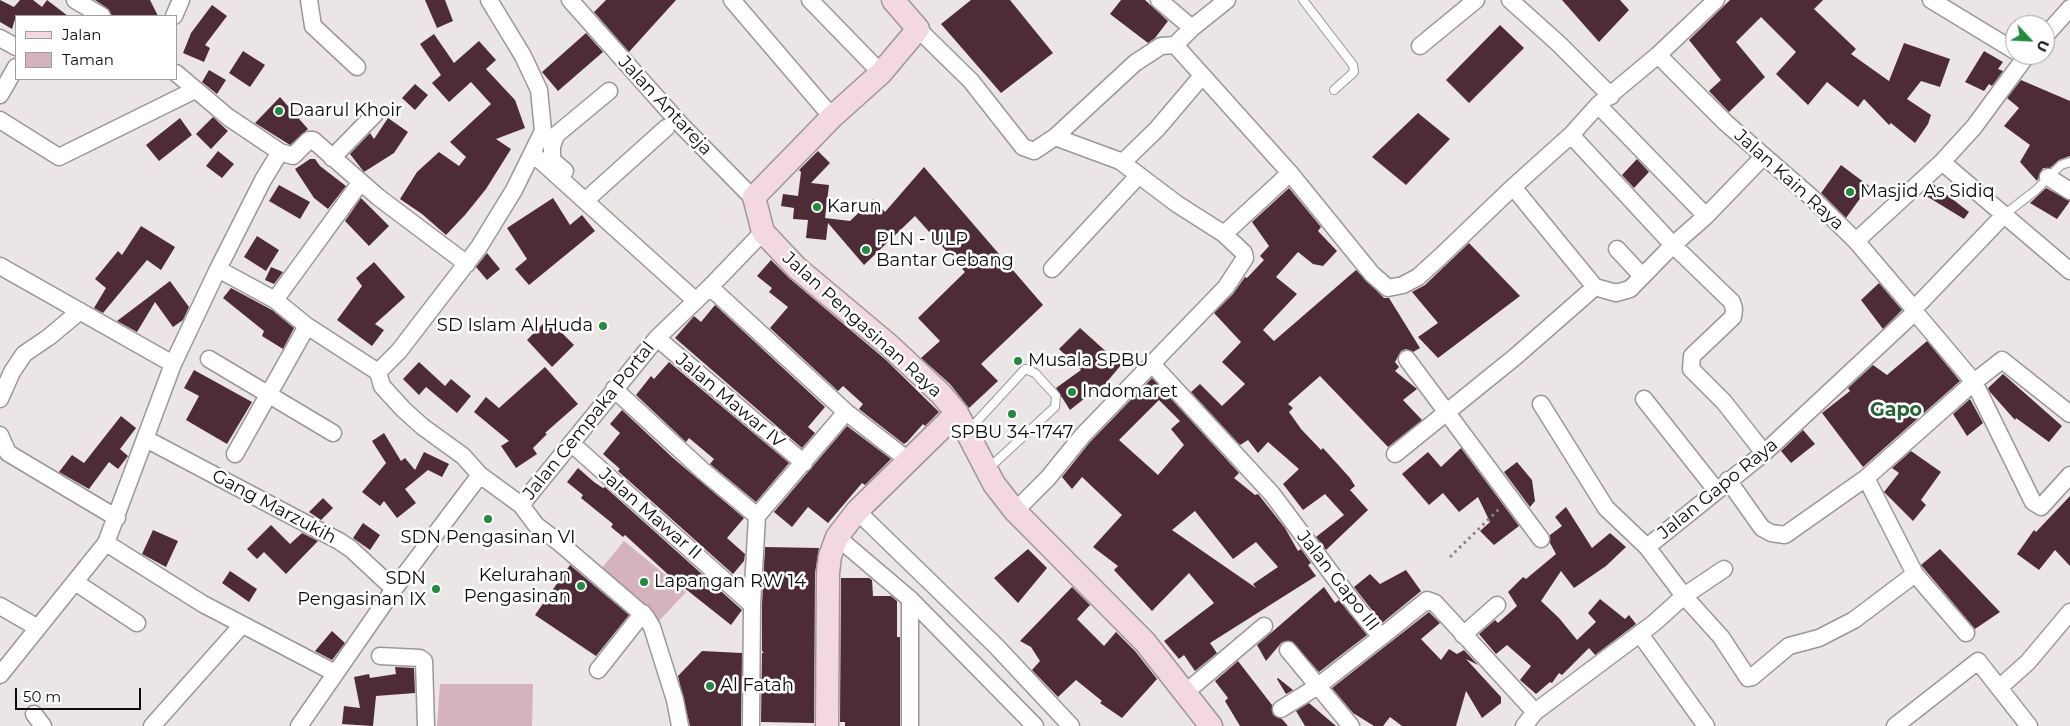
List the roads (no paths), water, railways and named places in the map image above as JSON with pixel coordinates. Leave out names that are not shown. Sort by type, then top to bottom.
[{"type":"street","points":[[75,0],[100,15]]},
{"type":"street","points":[[174,15],[181,0]]},
{"type":"street","points":[[309,0],[313,26],[357,67]]},
{"type":"street","points":[[218,269],[274,300],[307,326],[378,372],[399,350],[467,264],[514,190],[543,131],[538,90],[523,56],[489,0]]},
{"type":"street","points":[[732,0],[832,116]]},
{"type":"street","points":[[810,0],[881,73]]},
{"type":"street","points":[[893,0],[918,29],[971,81],[1023,147],[1034,151],[1055,137],[1135,63],[1161,46],[1175,45],[1192,28],[1227,0]]},
{"type":"street","points":[[1159,0],[1192,28]]},
{"type":"street","points":[[1420,46],[1476,0]]},
{"type":"street","points":[[1175,45],[1290,173],[1376,278],[1388,288],[1403,285],[1418,276],[1716,0]]},
{"type":"street","points":[[1931,0],[2005,44]]},
{"type":"street","name":"Jalan Antareja","points":[[579,3],[683,127],[754,197]]},
{"type":"street","points":[[1520,4],[1559,44],[1605,101],[1706,216]]},
{"type":"street","points":[[2055,25],[2070,8]]},
{"type":"street","points":[[754,197],[832,116],[881,73],[918,29]]},
{"type":"street","points":[[0,38],[15,46]]},
{"type":"street","name":"Jalan Kain Raya","points":[[1658,55],[1763,157],[1811,196],[1856,241],[1915,311],[1974,382],[2032,502],[2041,507],[2070,474]]},
{"type":"street","points":[[1856,241],[1942,162],[1974,127],[2015,65]]},
{"type":"street","points":[[0,95],[15,68]]},
{"type":"street","points":[[178,75],[228,117],[280,152],[293,156],[309,140],[312,140],[360,183],[467,264]]},
{"type":"street","points":[[1120,161],[1125,160],[1157,129],[1202,76]]},
{"type":"street","points":[[0,120],[59,157],[195,90]]},
{"type":"street","points":[[609,90],[556,135],[552,146],[552,160],[696,301]]},
{"type":"street","points":[[332,158],[375,114]]},
{"type":"street","points":[[590,197],[666,128]]},
{"type":"street","points":[[1571,135],[1674,245],[1732,302],[1734,309],[1733,317],[1692,356],[1691,370],[1724,402],[1764,453]]},
{"type":"street","points":[[1015,511],[1048,478],[1083,436],[1226,286],[1243,263],[1244,253],[1224,234],[1120,161],[1055,137]]},
{"type":"street","points":[[0,674],[106,543],[174,364],[218,269],[263,180],[280,152]]},
{"type":"street","points":[[532,153],[590,197]]},
{"type":"street","points":[[1513,187],[1595,287],[1612,293],[1624,292],[1630,289],[1706,216],[1763,157]]},
{"type":"street","points":[[1942,162],[2070,271]]},
{"type":"street","points":[[1224,234],[1290,173]]},
{"type":"street","points":[[1052,269],[1139,175]]},
{"type":"street","points":[[2048,176],[2070,191]]},
{"type":"street","points":[[274,300],[360,183]]},
{"type":"street","name":"Jalan Pengasinan Raya","points":[[754,197],[763,232],[772,244],[797,268],[890,346],[941,394],[962,422],[988,469],[994,484],[1015,511],[1145,642],[1211,726]]},
{"type":"street","name":"Jalan Gapo Raya","points":[[1915,574],[1854,620],[1819,638],[1789,646],[1752,678],[1745,675],[1721,637],[1684,596],[1647,547],[1764,453],[1915,311],[2004,215]]},
{"type":"street","name":"Jalan Cempaka Portal","points":[[378,372],[382,386],[404,410],[463,456],[480,475],[521,504],[657,338],[763,232]]},
{"type":"street","points":[[1617,249],[1642,276]]},
{"type":"street","points":[[0,266],[174,364]]},
{"type":"street","points":[[710,287],[846,412],[908,460]]},
{"type":"street","points":[[1395,454],[1521,352],[1595,287]]},
{"type":"street","points":[[0,399],[12,372],[24,354],[80,311]]},
{"type":"street","points":[[235,454],[270,395],[307,326]]},
{"type":"street","name":"Jalan Mawar IV","points":[[657,338],[804,463]]},
{"type":"street","points":[[209,359],[333,433]]},
{"type":"street","points":[[1407,359],[1541,539]]},
{"type":"street","points":[[1644,399],[1762,528],[1771,533],[1784,534],[1866,478],[1974,382],[2002,360],[2070,414]]},
{"type":"street","name":"Jalan Gapo III","points":[[1153,364],[1272,494],[1381,637],[1428,600],[1435,603],[1535,712]]},
{"type":"street","points":[[614,389],[702,470],[757,516]]},
{"type":"street","points":[[1541,404],[1606,508],[1647,547]]},
{"type":"street","points":[[751,726],[752,605],[757,516],[846,412]]},
{"type":"street","points":[[827,726],[828,573],[830,556],[837,537],[857,511],[908,460],[962,422]]},
{"type":"street","points":[[0,435],[8,452],[117,518]]},
{"type":"street","name":"Gang Marzukih","points":[[146,439],[339,541],[351,549],[394,589]]},
{"type":"street","name":"Jalan Mawar II","points":[[571,443],[752,605]]},
{"type":"street","points":[[299,726],[394,589],[480,475]]},
{"type":"street","points":[[1866,478],[1915,574],[1966,633]]},
{"type":"street","points":[[521,504],[536,525],[643,613],[655,636],[675,700],[680,726]]},
{"type":"street","points":[[857,511],[996,646],[1071,726]]},
{"type":"street","points":[[837,537],[910,599],[1035,726]]},
{"type":"street","points":[[106,543],[203,604],[335,673]]},
{"type":"street","points":[[1524,726],[1535,712],[1640,634],[1684,596],[1724,569]]},
{"type":"street","points":[[74,582],[137,623]]},
{"type":"street","points":[[910,599],[910,726]]},
{"type":"street","points":[[1463,635],[1497,604]]},
{"type":"street","points":[[0,606],[38,628]]},
{"type":"street","points":[[1999,688],[2028,662],[2070,612]]},
{"type":"street","points":[[598,670],[643,613]]},
{"type":"street","points":[[152,726],[242,625]]},
{"type":"street","points":[[1186,692],[1264,626]]},
{"type":"street","points":[[1640,634],[1703,724]]},
{"type":"street","points":[[1281,709],[1318,686],[1381,637]]},
{"type":"street","points":[[1288,650],[1351,726]]},
{"type":"street","points":[[380,656],[420,658],[424,661],[426,726]]},
{"type":"street","points":[[1895,726],[1978,661],[2030,726]]},
{"type":"lane","points":[[1303,0],[1353,65],[1354,72],[1334,90]]},
{"type":"lane","points":[[2004,215],[2061,165],[2070,162]]},
{"type":"lane","points":[[962,422],[1025,368],[1035,373],[1056,396],[1055,407],[988,469]]},
{"type":"place","name":"Daarul Khoir","points":[[279,111]]},
{"type":"place","name":"Masjid As Sidiq","points":[[1850,192]]},
{"type":"place","name":"Karun","points":[[817,207]]},
{"type":"place","name":"PLN - ULP Bantar Gebang","points":[[866,250]]},
{"type":"place","name":"SD Islam Al Huda","points":[[603,326]]},
{"type":"place","name":"Musala SPBU","points":[[1018,361]]},
{"type":"place","name":"Indomaret","points":[[1072,392]]},
{"type":"place","name":"SPBU 34-1747","points":[[1012,414]]},
{"type":"place","name":"SDN Pengasinan VI","points":[[488,519]]},
{"type":"place","name":"Lapangan RW 14","points":[[644,582]]},
{"type":"place","name":"Kelurahan Pengasinan","points":[[581,586]]},
{"type":"place","name":"SDN Pengasinan IX","points":[[436,589]]},
{"type":"place","name":"Al Fatah","points":[[710,686]]},
{"type":"district","name":"Gapo","points":[[1896,410]]}]
